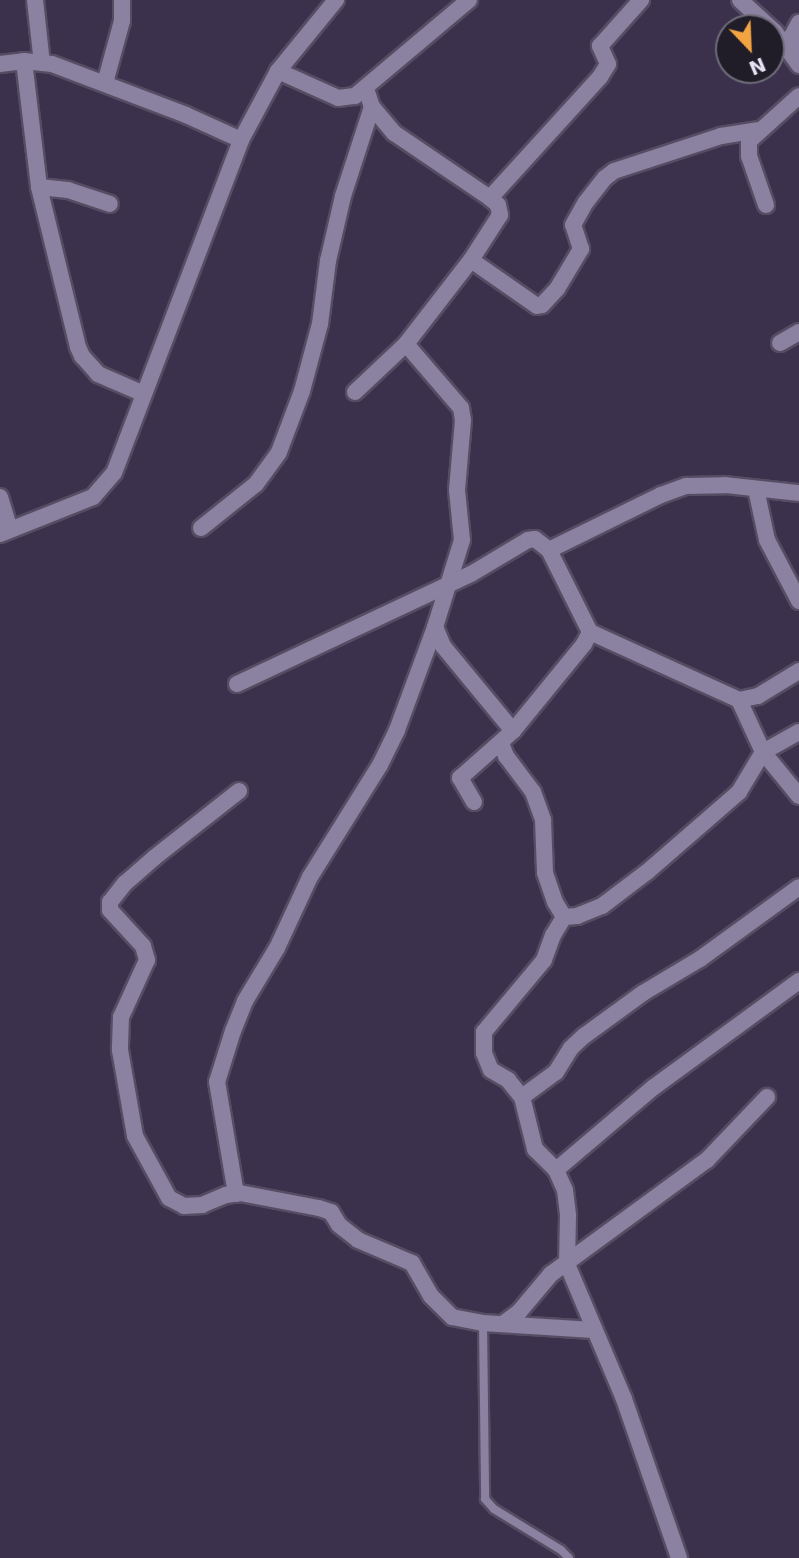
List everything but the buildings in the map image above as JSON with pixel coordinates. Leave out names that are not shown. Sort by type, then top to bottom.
[{"type":"street","points":[[35,0],[42,62]]},
{"type":"street","points":[[105,83],[122,21],[122,0]]},
{"type":"street","points":[[0,497],[5,531],[93,497],[104,489],[114,473],[242,140],[278,71],[336,0]]},
{"type":"street","points":[[278,71],[338,98],[355,96],[469,0]]},
{"type":"street","points":[[490,198],[600,77],[608,64],[600,46],[641,0]]},
{"type":"street","points":[[740,0],[775,32],[795,59]]},
{"type":"street","points":[[795,59],[792,36],[799,23]]},
{"type":"street","points":[[24,61],[39,187],[66,309],[82,356],[98,374],[144,394]]},
{"type":"street","points":[[0,64],[42,62],[105,83],[242,140]]},
{"type":"street","points":[[355,392],[406,344],[471,260],[500,215],[498,205],[490,198],[394,133],[372,107],[366,89]]},
{"type":"street","points":[[766,205],[748,147],[749,141],[758,130],[799,96]]},
{"type":"street","points":[[201,528],[256,484],[279,452],[302,391],[320,324],[328,261],[343,195],[372,107]]},
{"type":"street","points":[[471,260],[537,306],[542,305],[557,289],[580,249],[573,225],[586,202],[605,178],[614,171],[721,136],[758,130]]},
{"type":"street","points":[[39,187],[68,190],[110,204]]},
{"type":"street","points":[[780,343],[799,332]]},
{"type":"street","points":[[236,1194],[217,1082],[233,1031],[317,866],[380,765],[397,730],[435,627],[462,540],[457,490],[462,431],[461,408],[406,344]]},
{"type":"street","points":[[549,550],[661,495],[686,486],[799,493]]},
{"type":"street","points":[[755,489],[767,540],[799,601]]},
{"type":"street","points":[[237,684],[447,586],[528,540],[535,539],[549,550],[590,632],[739,699],[758,696],[799,671]]},
{"type":"street","points":[[435,627],[443,646],[513,731]]},
{"type":"street","points":[[474,802],[460,778],[513,731],[584,644],[590,632]]},
{"type":"street","points":[[739,699],[762,752],[799,796]]},
{"type":"street","points":[[564,917],[577,916],[602,906],[647,872],[739,792],[762,752],[799,732]]},
{"type":"street","points":[[501,743],[506,756],[533,792],[543,820],[545,873],[555,902],[564,917]]},
{"type":"street","points":[[239,791],[154,858],[125,883],[110,902],[110,910],[142,946],[147,960],[121,1017],[119,1033],[135,1136],[169,1198],[184,1206],[202,1205],[236,1194],[286,1200],[331,1212],[347,1233],[412,1263],[431,1296],[452,1317],[482,1323],[593,1330]]},
{"type":"street","points":[[522,1097],[556,1072],[571,1048],[584,1036],[643,993],[700,959],[799,887]]},
{"type":"street","points":[[564,917],[552,935],[544,960],[484,1032],[484,1053],[491,1070],[508,1080],[522,1097],[535,1149],[556,1170],[565,1189],[566,1264],[624,1399],[679,1558]]},
{"type":"street","points":[[556,1170],[654,1087],[799,981]]},
{"type":"street","points":[[504,1323],[519,1312],[551,1274],[707,1160],[767,1097]]},
{"type":"lane","points":[[482,1323],[485,1499],[494,1509],[561,1550],[569,1558]]}]
